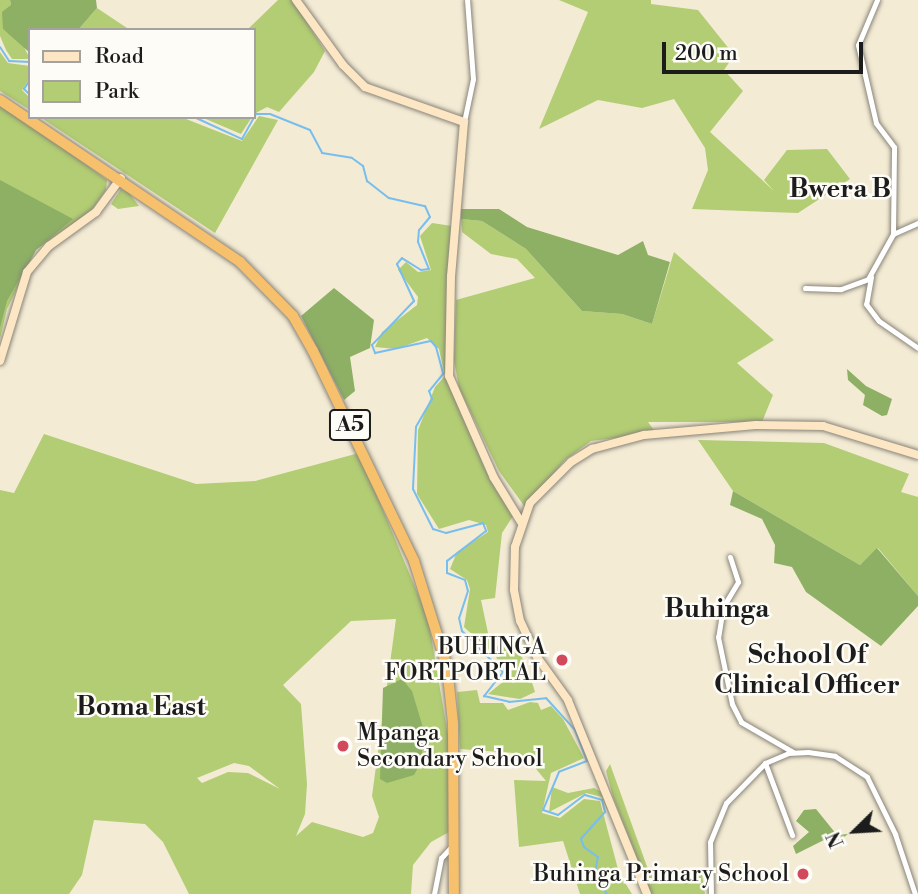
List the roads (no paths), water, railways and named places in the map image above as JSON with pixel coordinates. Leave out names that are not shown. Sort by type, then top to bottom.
[{"type":"highway","name":"A5","points":[[0,100],[28,118]]},
{"type":"highway","name":"A5","points":[[29,119],[121,178],[266,284],[293,316],[313,351],[394,518],[433,619],[446,666],[453,723],[454,894]]},
{"type":"main road","points":[[296,0],[343,65],[365,87],[464,122],[451,276],[449,376],[488,467],[521,522]]},
{"type":"main road","points":[[0,361],[27,272],[49,246],[96,212],[121,178]]},
{"type":"main road","points":[[647,894],[568,700],[537,657],[520,621],[514,590],[515,547],[521,522],[540,491],[571,462],[619,439],[756,425],[823,426],[918,455]]},
{"type":"street","points":[[464,122],[473,79],[467,0]]},
{"type":"street","points":[[877,0],[858,45],[876,123],[894,147],[893,234],[871,277],[866,304],[893,333],[918,348]]},
{"type":"street","points":[[893,234],[918,223]]},
{"type":"street","points":[[805,288],[841,289],[871,277]]},
{"type":"street","points":[[730,556],[738,582],[723,607],[718,637],[732,704],[740,722],[755,734],[793,752],[835,756],[867,777],[895,834],[915,894]]},
{"type":"street","points":[[711,894],[709,856],[715,825],[726,803],[765,763],[793,752]]},
{"type":"street","points":[[765,763],[792,835]]},
{"type":"street","points":[[434,894],[441,858],[454,844]]},
{"type":"waterway","points":[[0,47],[9,61],[28,62]]},
{"type":"waterway","points":[[28,83],[24,89],[28,93]]},
{"type":"waterway","points":[[256,114],[270,114],[310,130],[322,153],[352,158],[363,166],[367,181],[389,198],[425,206],[430,217],[419,230],[418,242],[429,269],[421,270],[402,258],[397,264],[414,301],[372,345],[375,353],[431,341],[436,347],[443,374],[429,391],[432,399],[416,427],[413,489],[433,529],[446,533],[483,523],[486,531],[447,561],[447,573],[465,580],[468,591],[459,618],[462,631],[503,672],[484,696],[509,702],[546,698],[575,730],[587,761],[559,772],[543,810],[558,815],[585,795],[602,800],[605,812],[581,839],[584,847],[598,857],[594,876],[607,894]]},
{"type":"waterway","points":[[198,119],[242,139],[253,119]]},
{"type":"place","name":"BUHINGA FORTPORTAL","points":[[562,660]]},
{"type":"place","name":"Mpanga Secondary School","points":[[343,746]]},
{"type":"place","name":"Buhinga Primary School","points":[[803,874]]},
{"type":"district","name":"Bwera B","points":[[840,190]]},
{"type":"district","name":"Buhinga","points":[[717,610]]},
{"type":"district","name":"School Of Clinical Officer","points":[[807,671]]},
{"type":"district","name":"Boma East","points":[[141,708]]}]
